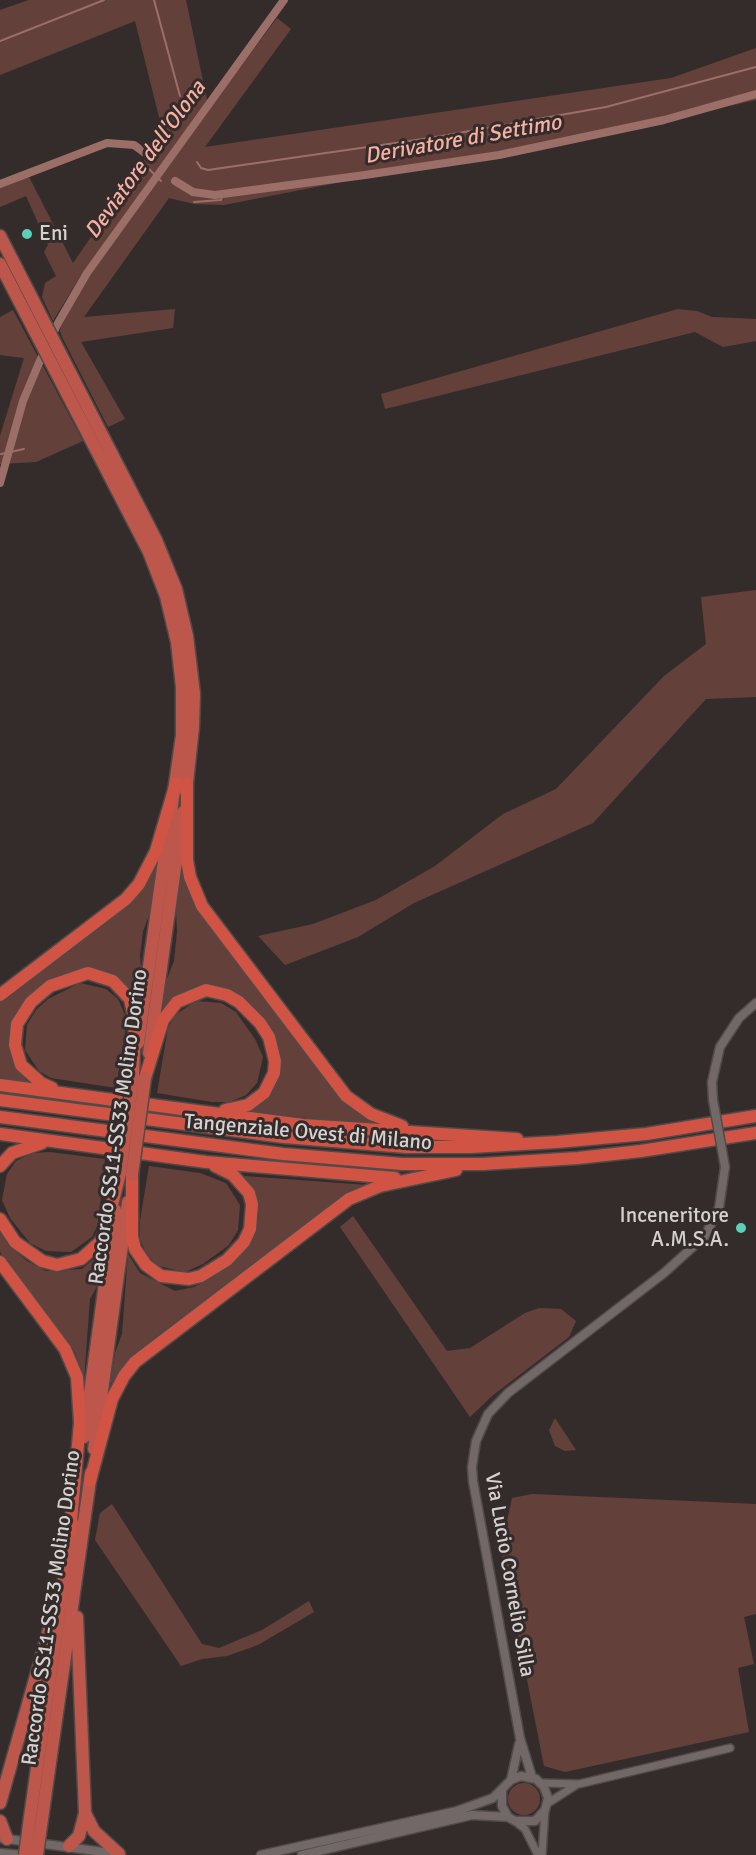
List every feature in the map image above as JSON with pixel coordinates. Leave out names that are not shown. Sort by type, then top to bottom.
[{"type":"highway","points":[[0,236],[62,357],[90,424]]},
{"type":"highway","points":[[0,264],[56,370],[90,424]]},
{"type":"highway","name":"Raccordo SS11-SS33 Molino Dorino","points":[[19,1855],[36,1818],[75,1589],[139,1078],[181,784],[194,727],[194,694],[183,613],[164,556],[90,424]]},
{"type":"highway","points":[[0,995],[126,899],[139,884],[156,851],[181,784]]},
{"type":"highway","points":[[181,784],[187,860],[190,877],[202,906],[346,1096],[371,1114],[411,1130]]},
{"type":"highway","points":[[61,1093],[41,1083],[21,1065],[16,1055],[15,1034],[23,1012],[31,1002],[50,986],[75,975],[100,975],[113,981],[130,999],[135,1022],[139,1078]]},
{"type":"highway","points":[[139,1078],[163,1020],[177,1002],[206,990],[227,994],[244,1006],[260,1023],[273,1050],[274,1073],[270,1084],[257,1100],[237,1109],[212,1112]]},
{"type":"highway","points":[[0,1085],[313,1126],[411,1130],[557,1142]]},
{"type":"highway","name":"Tangenziale Ovest di Milano","points":[[0,1100],[340,1143],[471,1147],[646,1134],[756,1116]]},
{"type":"highway","name":"Tangenziale Ovest di Milano","points":[[0,1117],[339,1160],[402,1164],[483,1164],[641,1151],[756,1133]]},
{"type":"highway","points":[[0,1134],[206,1162],[369,1178],[411,1179]]},
{"type":"highway","points":[[0,1166],[12,1153],[21,1148],[55,1141]]},
{"type":"highway","points":[[126,1174],[135,1249],[154,1272],[169,1278],[189,1279],[201,1276],[226,1260],[244,1242],[252,1218],[252,1204],[243,1183],[224,1169],[206,1162]]},
{"type":"highway","points":[[90,1481],[112,1399],[124,1376],[135,1362],[332,1210],[365,1191],[483,1164]]},
{"type":"highway","points":[[0,1219],[15,1242],[42,1261],[57,1265],[81,1259],[99,1243],[105,1233],[126,1174]]},
{"type":"highway","name":"Raccordo SS11-SS33 Molino Dorino","points":[[37,1855],[36,1818],[70,1532],[126,1174]]},
{"type":"highway","points":[[0,1263],[65,1349],[77,1377],[80,1423],[70,1532]]},
{"type":"highway","points":[[0,1803],[47,1638],[68,1552]]},
{"type":"highway","points":[[62,1852],[79,1836],[85,1814],[75,1589]]},
{"type":"highway","points":[[85,1814],[94,1831],[121,1855]]},
{"type":"highway","points":[[0,1821],[2,1841]]},
{"type":"street","name":"Via Lucio Cornelio Silla","points":[[532,1777],[520,1738],[473,1481],[472,1461],[476,1441],[489,1414],[508,1393],[664,1273],[705,1236],[719,1208],[725,1167],[712,1082],[720,1047],[739,1018],[756,1003]]},
{"type":"street","name":"Via Lucio Cornelio Silla","points":[[261,1855],[457,1811],[493,1798],[511,1780],[518,1760],[520,1738]]},
{"type":"street","points":[[541,1783],[579,1784],[730,1748]]},
{"type":"street","points":[[511,1780],[521,1776],[532,1777],[541,1783],[547,1792],[540,1855]]},
{"type":"street","points":[[302,1855],[472,1815],[512,1819],[525,1823],[535,1821],[546,1807],[579,1784]]},
{"type":"street","points":[[502,1790],[501,1806],[525,1829],[540,1855]]},
{"type":"street","points":[[2,1841],[54,1844],[62,1852],[121,1855]]},
{"type":"street","points":[[2,1841],[19,1855]]},
{"type":"street","points":[[54,1844],[62,1852]]},
{"type":"street","points":[[0,1853],[19,1855]]},
{"type":"shaded area","points":[[29,0],[186,0],[207,100],[83,272],[53,321],[42,297],[45,283],[56,276],[44,252],[48,245],[26,196],[0,207],[0,187],[28,175],[73,263],[163,133],[135,21],[0,75],[0,10]]},
{"type":"shaded area","points":[[277,18],[291,29],[205,147],[671,78],[756,48],[756,100],[500,157],[382,174],[224,205],[194,204],[169,198],[84,317],[175,309],[173,328],[81,342],[125,419],[108,427],[62,337],[60,331],[62,322],[90,274],[166,166]]},
{"type":"shaded area","points":[[678,309],[697,311],[712,317],[756,319],[756,341],[723,347],[695,332],[385,409],[381,394]]},
{"type":"shaded area","points":[[13,310],[83,441],[36,462],[0,464],[0,436],[24,358],[0,355],[0,317]]},
{"type":"shaded area","points":[[756,590],[756,697],[706,699],[593,823],[414,903],[358,937],[285,965],[258,936],[313,924],[376,900],[435,866],[503,814],[556,789],[664,676],[706,644],[701,597]]},
{"type":"shaded area","points":[[182,865],[187,882],[352,1108],[372,1120],[371,1125],[247,1111],[264,1101],[272,1091],[280,1062],[275,1040],[232,991],[215,986],[196,986],[178,994],[164,1009],[162,1008],[165,984],[174,961],[177,932],[176,909]]},
{"type":"shaded area","points":[[155,867],[158,868],[153,905],[143,931],[140,955],[142,979],[139,1005],[136,1005],[132,996],[82,969],[64,974],[53,980],[11,1030],[11,1057],[28,1083],[0,1079],[0,1000],[140,891]]},
{"type":"shaded area","points":[[80,983],[106,989],[118,999],[125,1015],[125,1033],[116,1088],[51,1078],[39,1071],[25,1050],[27,1025],[36,1010],[48,999]]},
{"type":"shaded area","points":[[196,1001],[221,1003],[236,1012],[255,1039],[263,1057],[257,1083],[246,1095],[230,1102],[212,1102],[157,1093],[168,1028],[175,1015]]},
{"type":"shaded area","points":[[50,1152],[105,1159],[98,1224],[92,1237],[71,1252],[46,1251],[30,1243],[10,1218],[2,1200],[7,1174],[16,1161],[32,1153]]},
{"type":"shaded area","points":[[149,1166],[200,1173],[226,1183],[240,1205],[238,1230],[229,1245],[203,1264],[185,1272],[159,1266],[147,1256],[140,1239],[140,1221]]},
{"type":"shaded area","points":[[244,1176],[367,1185],[335,1201],[149,1342],[129,1360],[110,1385],[115,1353],[122,1334],[128,1254],[140,1273],[175,1291],[194,1287],[210,1279],[234,1262],[248,1247],[257,1227],[259,1213],[256,1195]]},
{"type":"shaded area","points":[[353,1216],[447,1351],[470,1348],[525,1313],[539,1308],[561,1309],[576,1321],[569,1337],[492,1396],[470,1417],[340,1227]]},
{"type":"shaded area","points":[[0,1232],[9,1246],[27,1261],[46,1271],[82,1269],[103,1251],[107,1268],[90,1299],[84,1380],[75,1352],[0,1252]]},
{"type":"shaded area","points":[[555,1418],[576,1450],[565,1451],[555,1446],[549,1430]]},
{"type":"shaded area","points":[[532,1494],[756,1504],[756,1614],[744,1617],[754,1664],[738,1668],[749,1732],[565,1772],[544,1766],[501,1549],[512,1498]]},
{"type":"shaded area","points":[[112,1504],[202,1644],[219,1648],[262,1630],[309,1601],[314,1612],[258,1645],[227,1656],[202,1659],[181,1666],[95,1540],[100,1513]]},
{"type":"shaded area","points":[[524,1783],[535,1788],[540,1799],[535,1810],[524,1815],[513,1810],[508,1799],[513,1788]]},
{"type":"waterway","points":[[0,41],[104,0]]},
{"type":"waterway","points":[[154,0],[180,96]]},
{"type":"waterway","name":"Deviatore dell'Olona","points":[[0,483],[23,401],[58,323],[87,273],[284,0]]},
{"type":"waterway","points":[[197,162],[201,168],[208,170],[430,138],[606,107],[756,67]]},
{"type":"waterway","name":"Derivatore di Settimo","points":[[175,181],[193,192],[215,195],[499,155],[664,120],[756,94]]},
{"type":"waterway","name":"Derivatore di Settimo","points":[[0,184],[107,143],[134,145],[149,156]]},
{"type":"waterway","name":"Deviatore dell'Olona","points":[[149,169],[161,181]]},
{"type":"waterway","points":[[194,202],[221,200],[222,195]]},
{"type":"waterway","name":"Deviatore dell'Olona","points":[[1,454],[24,449]]},
{"type":"place","name":"Eni","points":[[27,234]]},
{"type":"place","name":"Inceneritore A.M.S.A.","points":[[741,1228]]}]
